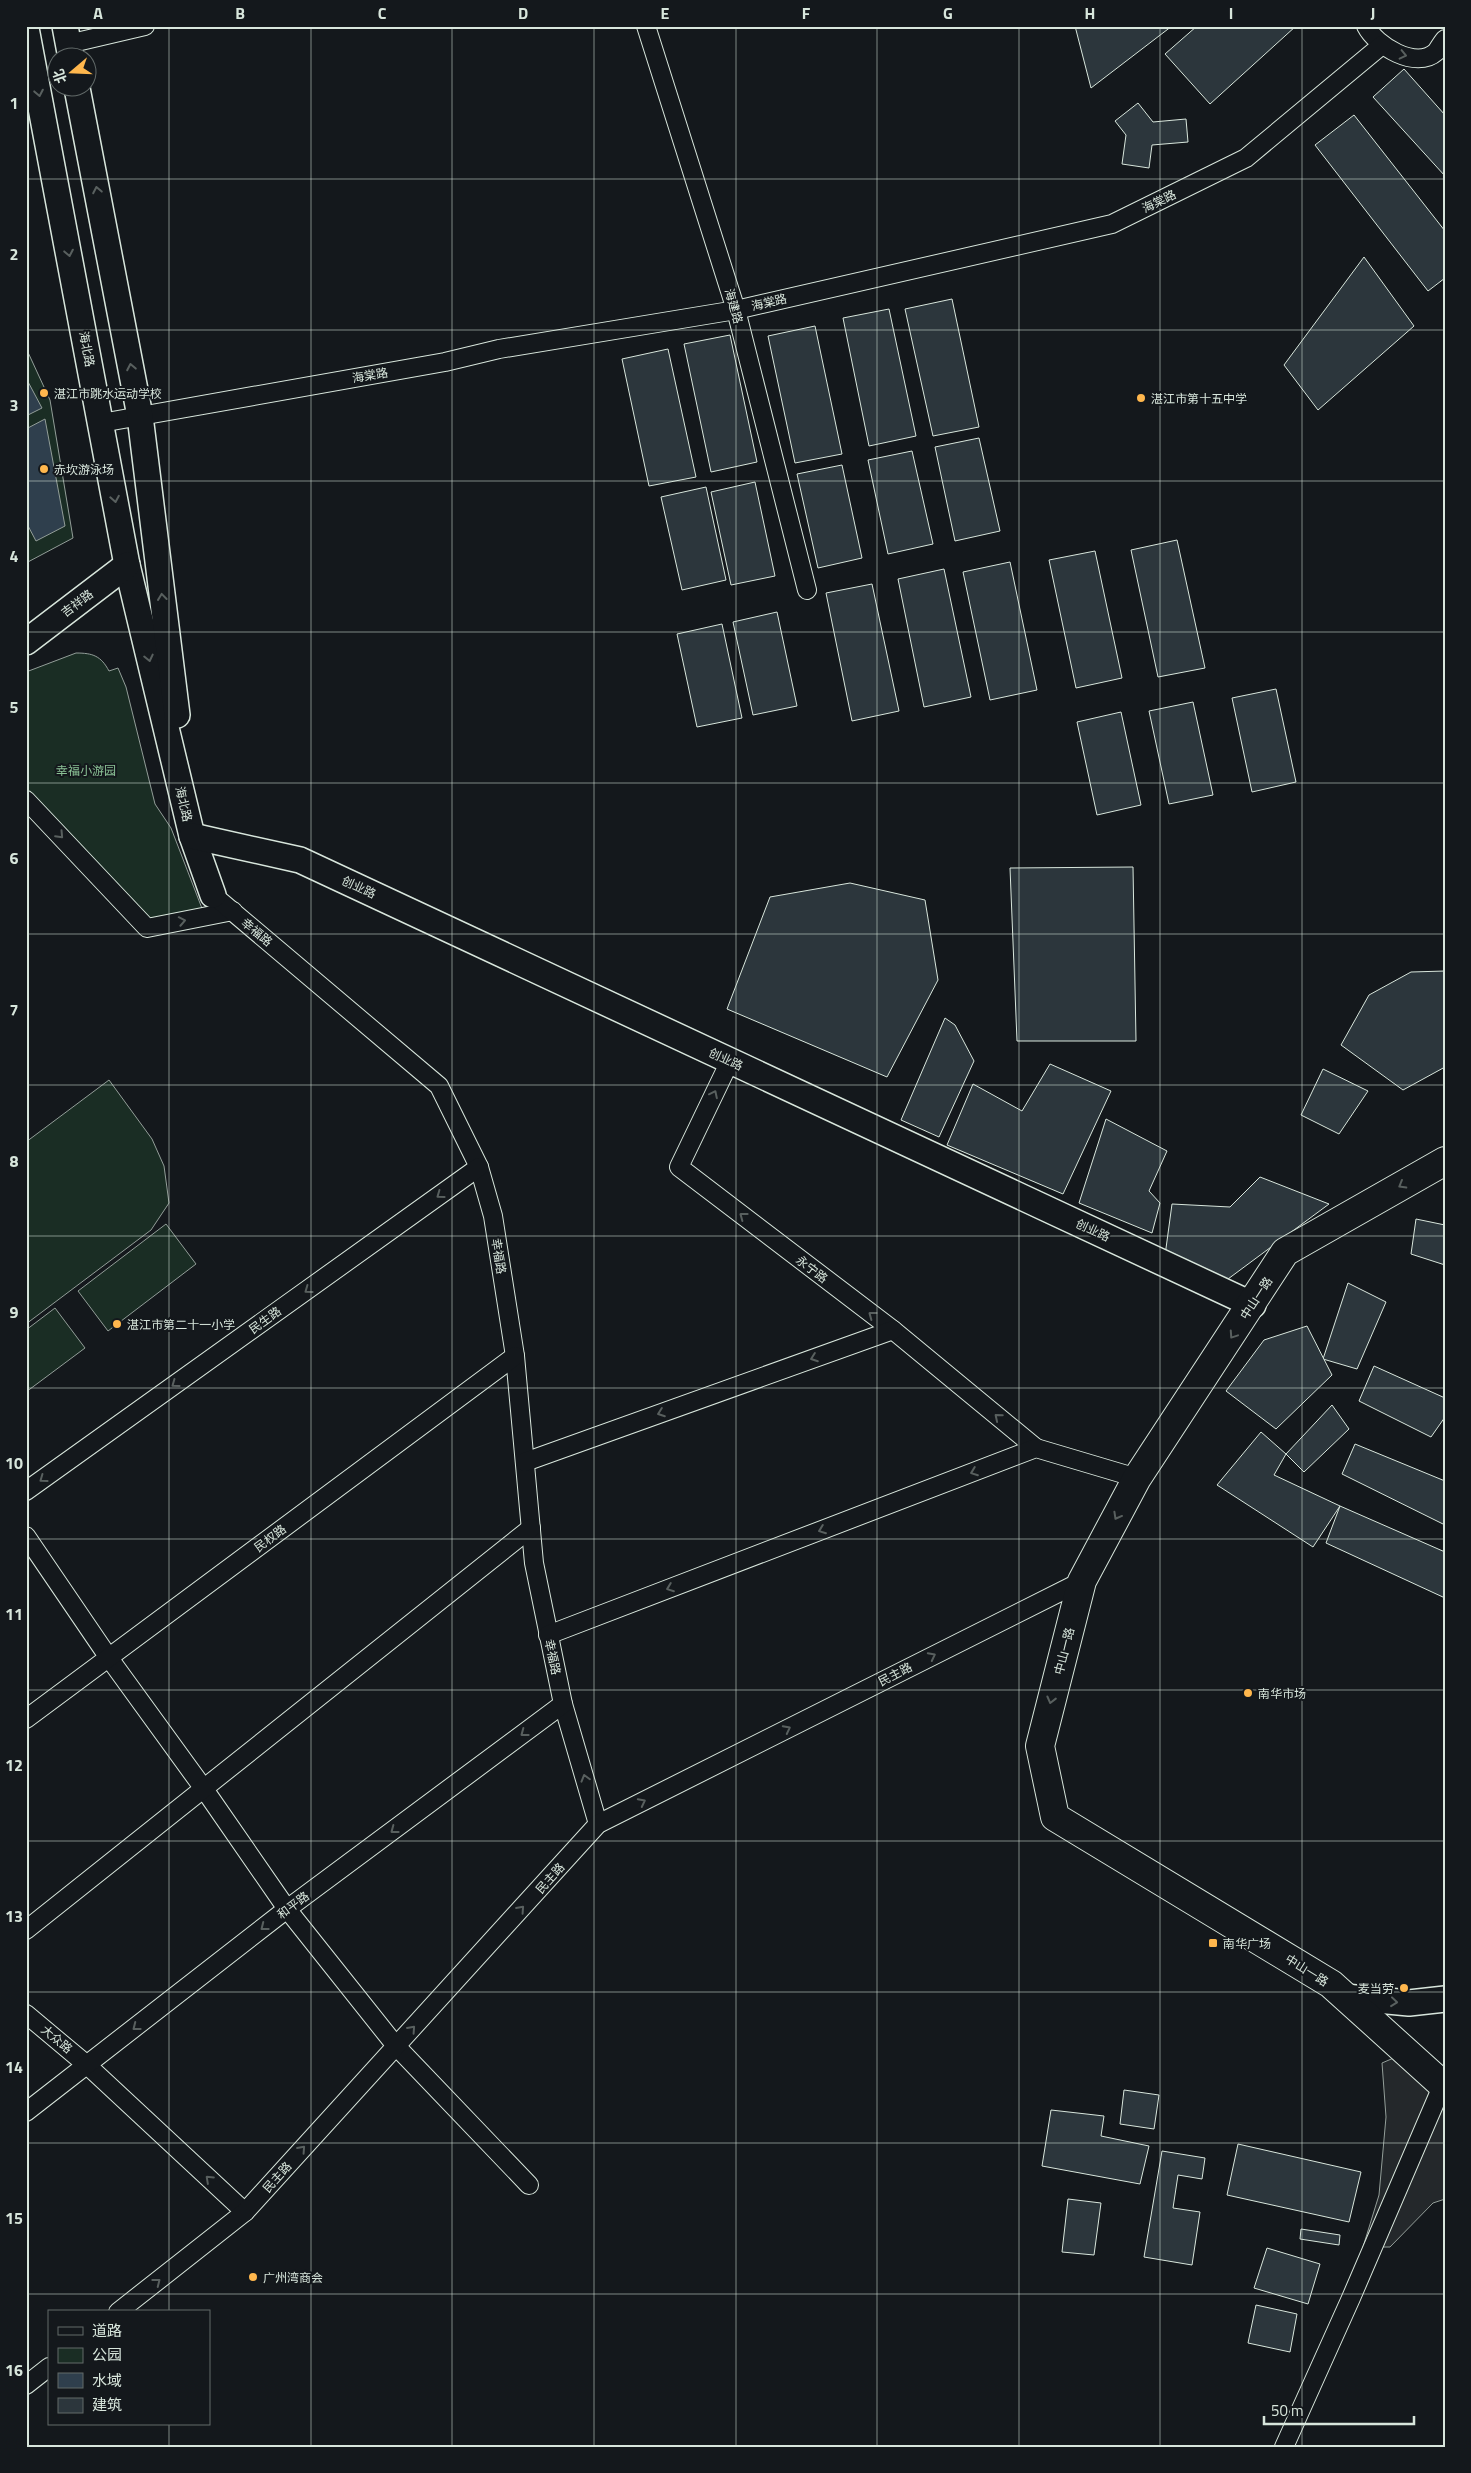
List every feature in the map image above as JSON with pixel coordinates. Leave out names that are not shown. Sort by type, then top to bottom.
[{"type":"main road","name":"中山一路","points":[[1444,2084],[1331,1984],[1055,1816],[1040,1746],[1082,1581],[1137,1478],[1253,1305],[1285,1252],[1445,1161]]},
{"type":"street","points":[[68,42],[145,26]]},
{"type":"street","name":"海建路","points":[[646,26],[736,310],[808,590]]},
{"type":"street","points":[[1366,26],[1369,32],[1382,45],[1402,56],[1426,56],[1442,51]]},
{"type":"street","name":"海北路","points":[[26,28],[127,565],[192,836]]},
{"type":"street","name":"海棠路","points":[[101,423],[445,362],[499,349],[736,310],[1112,224],[1246,158],[1382,45]]},
{"type":"street","name":"海北路","points":[[79,98],[140,416],[192,836]]},
{"type":"street","name":"吉祥路","points":[[26,642],[127,565]]},
{"type":"street","name":"幸福路","points":[[26,800],[147,928],[232,911]]},
{"type":"street","points":[[192,836],[213,895]]},
{"type":"street","name":"创业路","points":[[192,836],[300,860],[1253,1305]]},
{"type":"street","name":"幸福路","points":[[213,895],[439,1086],[479,1167],[492,1216],[515,1356],[534,1563],[564,1704],[598,1824]]},
{"type":"street","name":"永宁路","points":[[730,1061],[679,1167],[893,1330],[1036,1448]]},
{"type":"street","name":"民生路","points":[[26,1491],[479,1167]]},
{"type":"street","points":[[524,1462],[893,1330]]},
{"type":"street","name":"民权路","points":[[26,1719],[515,1356]]},
{"type":"street","points":[[548,1635],[1036,1448],[1137,1478]]},
{"type":"street","points":[[26,1930],[531,1528]]},
{"type":"street","points":[[26,1536],[109,1658],[204,1789],[287,1909],[396,2046],[529,2185]]},
{"type":"street","name":"民主路","points":[[121,2310],[245,2212],[598,1824],[1082,1581]]},
{"type":"street","name":"和平路","points":[[26,2112],[287,1909],[564,1704]]},
{"type":"street","points":[[1345,1997],[1409,2003],[1445,1998]]},
{"type":"street","name":"大众路","points":[[26,2014],[87,2064],[245,2212]]},
{"type":"street","points":[[1284,2447],[1444,2084]]},
{"type":"street","points":[[26,2384],[48,2368]]},
{"type":"green space","name":"赤坎游泳场","points":[[26,348],[50,400],[73,538],[26,563]]},
{"type":"green space","name":"幸福小游园","points":[[76,653],[96,656],[109,671],[118,668],[126,687],[155,804],[171,828],[203,911],[149,924],[26,795],[26,672]]},
{"type":"green space","points":[[109,1080],[152,1139],[164,1166],[169,1203],[151,1230],[26,1324],[26,1142]]},
{"type":"green space","points":[[166,1224],[196,1264],[108,1331],[78,1291]]},
{"type":"green space","points":[[55,1308],[85,1348],[26,1392],[26,1330]]},
{"type":"shaded area","points":[[1403,2054],[1445,2095],[1445,2199],[1433,2203],[1390,2247],[1363,2247],[1379,2195],[1386,2117],[1382,2063]]},
{"type":"water","points":[[26,378],[42,408],[26,416]]},
{"type":"water","points":[[45,419],[65,526],[36,541],[26,522],[26,429]]},
{"type":"building","points":[[1075,26],[1172,26],[1091,88]]},
{"type":"building","points":[[1197,26],[1296,26],[1210,104],[1165,54]]},
{"type":"building","points":[[1404,69],[1445,115],[1445,176],[1373,97]]},
{"type":"building","points":[[1138,103],[1153,122],[1186,119],[1188,142],[1152,145],[1149,168],[1122,164],[1126,135],[1115,121]]},
{"type":"building","points":[[1354,115],[1445,231],[1445,278],[1428,291],[1315,145]]},
{"type":"building","points":[[1364,257],[1414,326],[1318,410],[1284,365]]},
{"type":"building","points":[[952,299],[979,427],[933,436],[905,309]]},
{"type":"building","points":[[889,309],[916,436],[869,446],[843,318]]},
{"type":"building","points":[[815,326],[842,454],[795,463],[768,336]]},
{"type":"building","points":[[730,335],[757,462],[711,472],[684,344]]},
{"type":"building","points":[[668,349],[696,477],[649,486],[622,359]]},
{"type":"building","points":[[979,438],[1000,531],[955,541],[935,447]]},
{"type":"building","points":[[912,451],[933,544],[888,554],[868,460]]},
{"type":"building","points":[[842,465],[862,558],[818,568],[797,474]]},
{"type":"building","points":[[755,482],[775,576],[731,585],[711,492]]},
{"type":"building","points":[[706,487],[726,580],[682,590],[661,497]]},
{"type":"building","points":[[1177,540],[1205,668],[1158,677],[1131,550]]},
{"type":"building","points":[[1095,551],[1122,678],[1076,688],[1049,560]]},
{"type":"building","points":[[1010,562],[1037,690],[990,700],[963,572]]},
{"type":"building","points":[[944,569],[971,697],[924,707],[898,579]]},
{"type":"building","points":[[872,584],[899,711],[852,721],[826,593]]},
{"type":"building","points":[[777,612],[797,706],[753,715],[733,622]]},
{"type":"building","points":[[722,624],[742,718],[697,727],[677,634]]},
{"type":"building","points":[[1276,689],[1296,782],[1252,792],[1232,698]]},
{"type":"building","points":[[1193,702],[1213,795],[1169,804],[1149,711]]},
{"type":"building","points":[[1121,712],[1141,805],[1097,815],[1077,722]]},
{"type":"building","points":[[1133,867],[1136,1041],[1017,1041],[1010,868]]},
{"type":"building","points":[[850,883],[925,900],[938,980],[887,1077],[727,1009],[770,897]]},
{"type":"building","points":[[1445,971],[1445,1067],[1403,1090],[1341,1045],[1369,995],[1411,972]]},
{"type":"building","points":[[945,1018],[955,1025],[974,1061],[939,1137],[901,1120]]},
{"type":"building","points":[[1050,1064],[1111,1091],[1063,1194],[947,1145],[973,1084],[1022,1111]]},
{"type":"building","points":[[1323,1069],[1368,1091],[1339,1134],[1301,1115]]},
{"type":"building","points":[[1106,1119],[1167,1151],[1149,1191],[1160,1203],[1152,1233],[1079,1203]]},
{"type":"building","points":[[1260,1177],[1329,1204],[1228,1279],[1164,1263],[1172,1204],[1230,1207]]},
{"type":"building","points":[[1416,1219],[1445,1225],[1445,1265],[1411,1254]]},
{"type":"building","points":[[1348,1283],[1386,1302],[1357,1369],[1323,1359]]},
{"type":"building","points":[[1307,1326],[1332,1375],[1276,1429],[1226,1391],[1264,1340]]},
{"type":"building","points":[[1374,1366],[1445,1398],[1445,1417],[1431,1437],[1359,1401]]},
{"type":"building","points":[[1332,1405],[1349,1429],[1304,1472],[1286,1454]]},
{"type":"building","points":[[1261,1432],[1286,1454],[1274,1475],[1340,1506],[1313,1547],[1217,1485]]},
{"type":"building","points":[[1355,1444],[1445,1481],[1445,1525],[1342,1474]]},
{"type":"building","points":[[1340,1506],[1445,1552],[1445,1598],[1326,1543]]},
{"type":"building","points":[[1124,2090],[1159,2095],[1154,2129],[1120,2124]]},
{"type":"building","points":[[1051,2110],[1104,2116],[1101,2136],[1149,2146],[1140,2184],[1042,2166]]},
{"type":"building","points":[[1238,2144],[1361,2172],[1349,2222],[1227,2195]]},
{"type":"building","points":[[1162,2151],[1205,2158],[1202,2179],[1178,2175],[1173,2208],[1200,2212],[1192,2265],[1144,2257]]},
{"type":"building","points":[[1068,2199],[1101,2203],[1094,2255],[1062,2252]]},
{"type":"building","points":[[1301,2229],[1340,2235],[1339,2245],[1300,2239]]},
{"type":"building","points":[[1267,2248],[1320,2264],[1308,2304],[1254,2288]]},
{"type":"building","points":[[1256,2305],[1297,2314],[1290,2352],[1248,2343]]},
{"type":"place","name":"湛江市跳水运动学校","points":[[44,393]]},
{"type":"place","name":"湛江市第十五中学","points":[[1141,398]]},
{"type":"place","name":"赤坎游泳场","points":[[44,469]]},
{"type":"place","name":"湛江市第二十一小学","points":[[117,1324]]},
{"type":"place","name":"南华市场","points":[[1248,1693]]},
{"type":"place","name":"南华广场","points":[[1213,1943]]},
{"type":"place","name":"麦当劳","points":[[1404,1988]]},
{"type":"place","name":"广州湾商会","points":[[253,2277]]}]
